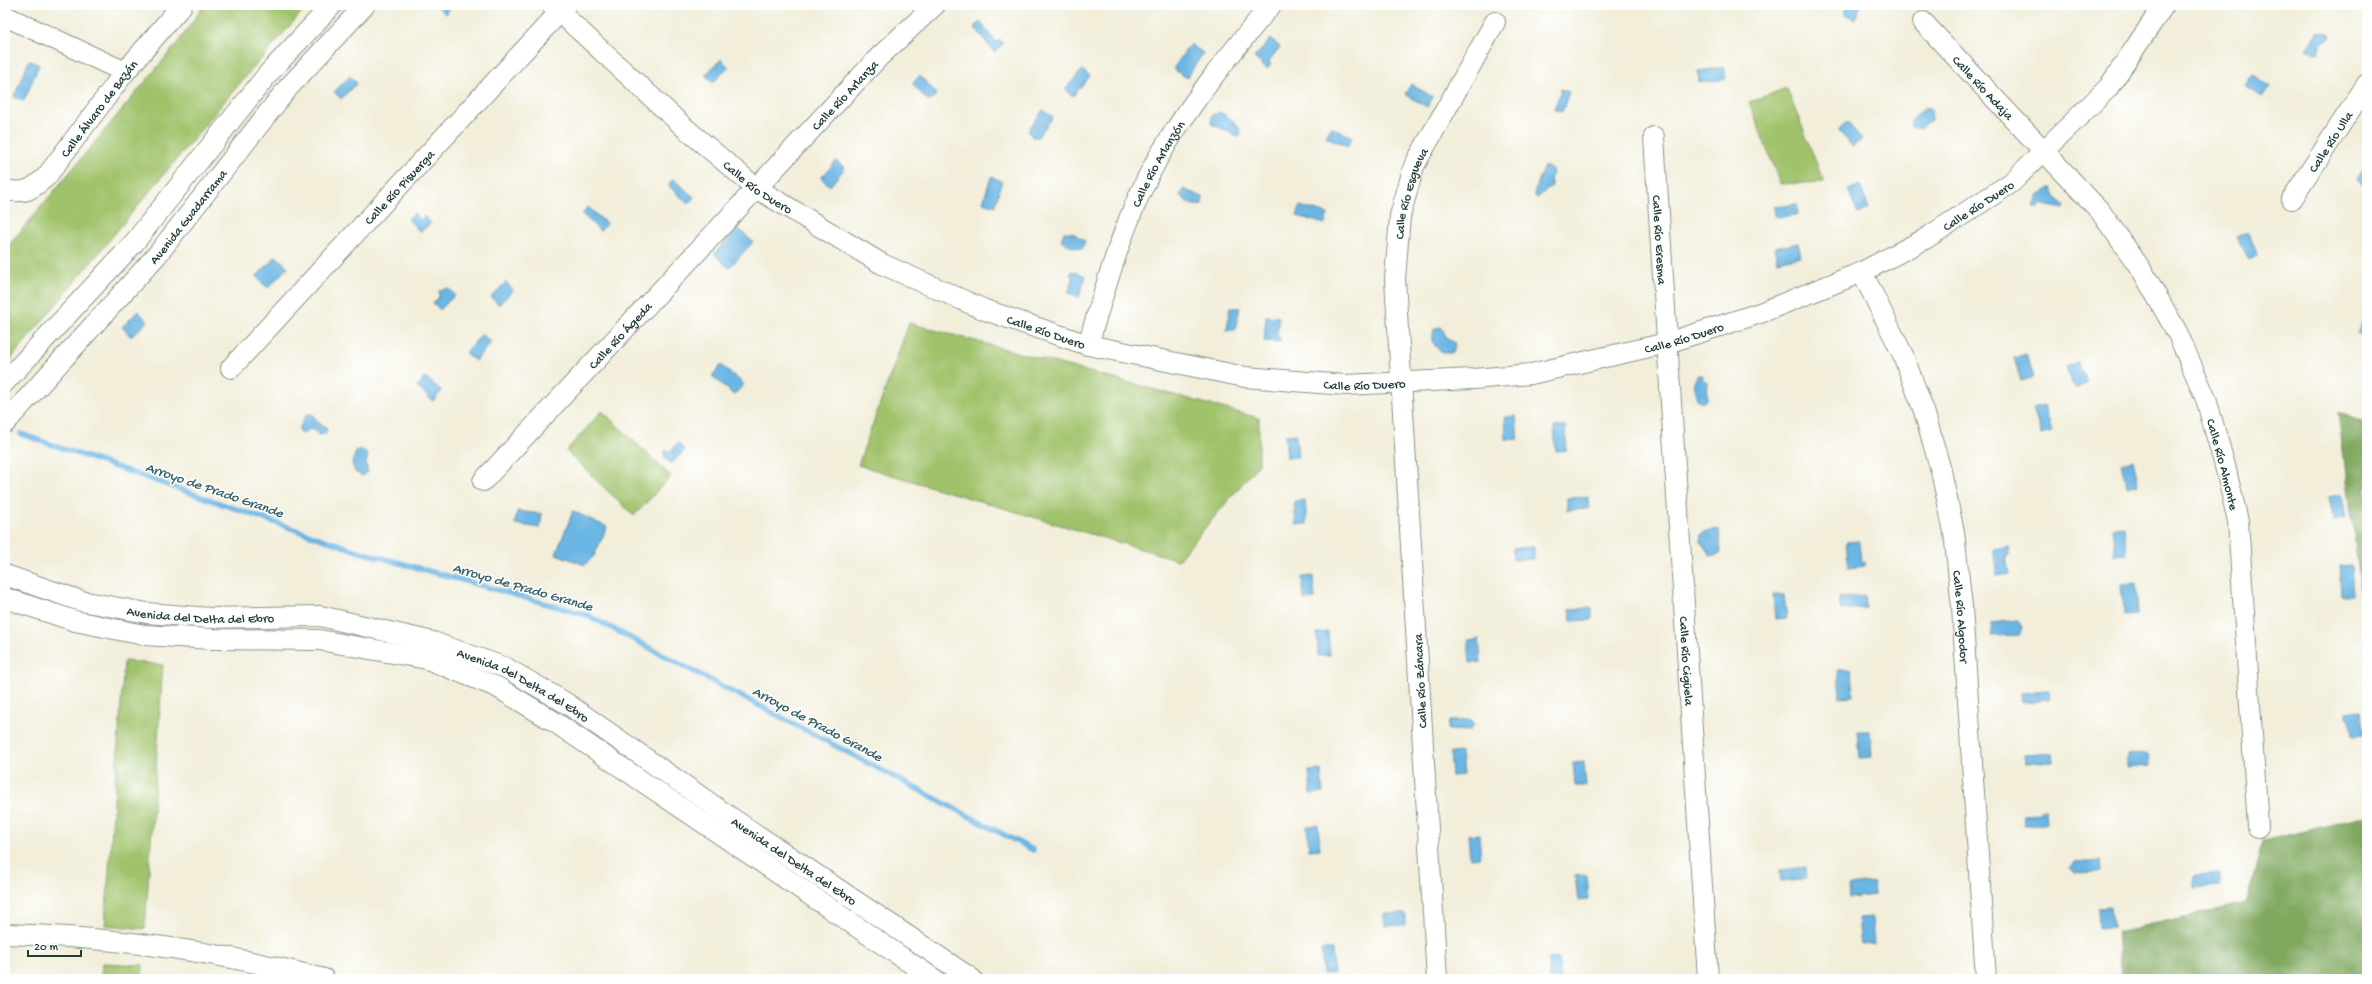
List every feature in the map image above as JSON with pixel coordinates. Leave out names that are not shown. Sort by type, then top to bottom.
[{"type":"street","name":"Calle Álvaro de Bazán","points":[[5,190],[19,193],[32,189],[46,177],[125,72],[182,5]]},
{"type":"street","name":"Avenida Guadarrama","points":[[5,382],[133,244],[267,75],[332,5]]},
{"type":"street","name":"Avenida Guadarrama","points":[[5,422],[157,255],[287,89],[365,5]]},
{"type":"street","name":"Calle Río Arlanza","points":[[756,188],[879,57],[935,5]]},
{"type":"street","name":"Calle Río Arlanzón","points":[[1088,345],[1114,261],[1138,200],[1157,160],[1184,116],[1221,65],[1271,5]]},
{"type":"street","name":"Calle Río Duero","points":[[559,7],[685,128],[756,188],[882,264],[985,310],[1088,345],[1245,377],[1345,385],[1401,383],[1531,374],[1667,343],[1760,313],[1862,272],[1924,239],[2011,183],[2108,88],[2164,5]]},
{"type":"street","name":"Calle Río Pisuerga","points":[[232,368],[559,7]]},
{"type":"street","points":[[5,16],[125,72]]},
{"type":"street","name":"Calle Río Esgueva","points":[[1401,383],[1395,279],[1400,216],[1414,166],[1495,22]]},
{"type":"street","name":"Calle Río Adaja","points":[[1923,22],[2045,151]]},
{"type":"street","name":"Calle Río Ulla","points":[[2292,199],[2367,84]]},
{"type":"street","name":"Calle Río Eresma","points":[[1654,137],[1667,343]]},
{"type":"street","name":"Calle Río Almonte","points":[[2045,151],[2100,211],[2143,272],[2178,334],[2206,399],[2225,466],[2238,520],[2258,827]]},
{"type":"street","name":"Calle Río Ágeda","points":[[483,481],[756,188]]},
{"type":"street","name":"Calle Río Algodor","points":[[1862,272],[1903,355],[1924,411],[1941,471],[1954,532],[1962,608],[1986,979]]},
{"type":"street","name":"Calle Río Cigüela","points":[[1667,343],[1708,979]]},
{"type":"street","name":"Calle Río Záncara","points":[[1401,383],[1438,979]]},
{"type":"street","name":"Avenida del Delta del Ebro","points":[[5,575],[81,601],[147,613],[210,618],[320,616],[433,642],[506,668],[566,704],[724,813],[972,979]]},
{"type":"street","name":"Avenida del Delta del Ebro","points":[[5,598],[75,621],[144,635],[212,639],[318,640],[427,659],[496,687],[552,721],[934,979]]},
{"type":"street","points":[[5,934],[127,941],[217,954],[324,979]]},
{"type":"green space","points":[[204,5],[308,5],[229,96],[5,366],[5,250],[180,40]]},
{"type":"green space","points":[[1787,88],[1824,182],[1780,184],[1749,102]]},
{"type":"green space","points":[[909,323],[1259,418],[1259,464],[1178,560],[858,465]]},
{"type":"green space","points":[[602,411],[671,476],[634,516],[566,451]]},
{"type":"green space","points":[[2338,412],[2367,424],[2367,663],[2363,604]]},
{"type":"green space","points":[[124,661],[163,665],[145,929],[105,925]]},
{"type":"green space","points":[[2367,816],[2367,968],[2361,979],[2121,979],[2117,932],[2246,903],[2263,841]]},
{"type":"green space","points":[[102,963],[143,965],[142,979],[101,979]]},
{"type":"water","points":[[436,5],[446,5],[450,8],[445,14]]},
{"type":"water","points":[[1848,5],[1862,5],[1859,9],[1858,15],[1854,19],[1844,13]]},
{"type":"water","points":[[980,22],[996,42],[1000,40],[1003,44],[994,52],[974,27]]},
{"type":"water","points":[[2318,32],[2328,33],[2330,37],[2321,45],[2318,54],[2307,50]]},
{"type":"water","points":[[1271,39],[1280,47],[1269,61],[1271,65],[1267,69],[1254,58]]},
{"type":"water","points":[[1190,44],[1203,53],[1187,78],[1173,69]]},
{"type":"water","points":[[721,59],[729,67],[713,83],[705,75]]},
{"type":"water","points":[[29,60],[39,65],[24,101],[14,97]]},
{"type":"water","points":[[1724,67],[1726,79],[1699,83],[1698,71]]},
{"type":"water","points":[[1082,70],[1090,76],[1073,96],[1065,89]]},
{"type":"water","points":[[2252,74],[2270,86],[2262,97],[2244,85]]},
{"type":"water","points":[[350,76],[357,83],[341,99],[334,92]]},
{"type":"water","points":[[920,76],[937,94],[929,102],[912,83]]},
{"type":"water","points":[[1411,84],[1433,97],[1427,107],[1405,94]]},
{"type":"water","points":[[1561,89],[1569,92],[1562,112],[1554,109]]},
{"type":"water","points":[[1925,107],[1930,108],[1932,112],[1930,116],[1932,119],[1920,129],[1911,127],[1911,121]]},
{"type":"water","points":[[1043,110],[1053,117],[1038,137],[1032,137],[1028,130]]},
{"type":"water","points":[[1220,112],[1237,125],[1241,135],[1235,137],[1232,133],[1211,124],[1212,115]]},
{"type":"water","points":[[1847,122],[1862,139],[1853,147],[1838,130]]},
{"type":"water","points":[[1331,127],[1352,137],[1348,146],[1326,137]]},
{"type":"water","points":[[836,161],[845,168],[830,186],[821,178]]},
{"type":"water","points":[[1544,166],[1552,169],[1553,173],[1550,179],[1552,186],[1537,198],[1534,194]]},
{"type":"water","points":[[2361,171],[2367,176],[2367,187],[2356,179]]},
{"type":"water","points":[[991,177],[1002,181],[995,206],[983,202]]},
{"type":"water","points":[[673,179],[694,197],[688,204],[668,185]]},
{"type":"water","points":[[1860,185],[1869,209],[1858,214],[1848,190]]},
{"type":"water","points":[[1183,189],[1203,197],[1202,205],[1192,205],[1185,200],[1180,195]]},
{"type":"water","points":[[2048,189],[2052,189],[2055,197],[2065,205],[2064,209],[2049,206],[2043,203],[2039,207],[2034,207],[2037,197]]},
{"type":"water","points":[[1797,204],[1798,215],[1775,217],[1774,207]]},
{"type":"water","points":[[1300,206],[1328,214],[1325,224],[1297,216]]},
{"type":"water","points":[[588,207],[607,224],[600,231],[582,214]]},
{"type":"water","points":[[414,213],[420,220],[424,216],[431,223],[420,232],[408,219]]},
{"type":"water","points":[[738,228],[753,242],[729,268],[714,254]]},
{"type":"water","points":[[1064,232],[1073,233],[1085,241],[1082,249],[1070,246],[1061,240]]},
{"type":"water","points":[[2247,232],[2258,255],[2248,260],[2236,237]]},
{"type":"water","points":[[1798,243],[1801,256],[1777,261],[1774,248]]},
{"type":"water","points":[[276,256],[288,267],[268,288],[256,277]]},
{"type":"water","points":[[1073,271],[1086,276],[1079,297],[1068,293],[1073,279],[1070,274]]},
{"type":"water","points":[[506,282],[513,290],[499,305],[491,297]]},
{"type":"water","points":[[448,288],[455,295],[440,310],[433,303],[439,297],[439,291]]},
{"type":"water","points":[[1230,307],[1240,308],[1235,330],[1227,331]]},
{"type":"water","points":[[138,311],[148,321],[131,337],[122,327]]},
{"type":"water","points":[[2367,312],[2367,335],[2366,337],[2357,333]]},
{"type":"water","points":[[1266,316],[1279,317],[1277,335],[1281,339],[1279,342],[1264,341]]},
{"type":"water","points":[[1439,327],[1442,328],[1447,339],[1454,342],[1455,345],[1452,353],[1444,353],[1435,346],[1433,340],[1434,329]]},
{"type":"water","points":[[482,334],[491,343],[475,361],[465,353]]},
{"type":"water","points":[[2026,354],[2034,377],[2021,381],[2014,358]]},
{"type":"water","points":[[2078,362],[2087,383],[2075,389],[2066,367]]},
{"type":"water","points":[[721,365],[744,384],[734,395],[712,376]]},
{"type":"water","points":[[1698,375],[1702,375],[1704,381],[1708,382],[1707,400],[1702,402],[1697,399],[1695,390],[1695,380]]},
{"type":"water","points":[[425,377],[442,391],[433,401],[417,387]]},
{"type":"water","points":[[2044,405],[2052,432],[2041,435],[2033,408]]},
{"type":"water","points":[[307,414],[312,414],[319,423],[327,428],[325,434],[318,435],[314,430],[309,429],[305,433],[300,433],[299,428]]},
{"type":"water","points":[[1516,416],[1518,439],[1506,440],[1505,417]]},
{"type":"water","points":[[1565,426],[1567,450],[1556,451],[1554,427]]},
{"type":"water","points":[[1296,434],[1298,457],[1287,458],[1285,435]]},
{"type":"water","points":[[678,443],[685,450],[671,464],[664,457],[664,452],[667,450],[669,452]]},
{"type":"water","points":[[362,449],[368,455],[366,464],[368,472],[362,476],[355,472],[352,463],[356,452]]},
{"type":"water","points":[[2133,460],[2139,484],[2127,487],[2121,463]]},
{"type":"water","points":[[2342,494],[2346,518],[2334,521],[2329,497]]},
{"type":"water","points":[[1588,497],[1589,509],[1567,510],[1567,498]]},
{"type":"water","points":[[1305,500],[1307,524],[1296,525],[1294,501]]},
{"type":"water","points":[[517,511],[542,514],[540,528],[515,524]]},
{"type":"water","points":[[573,511],[607,527],[594,556],[585,565],[556,554]]},
{"type":"water","points":[[2124,527],[2127,554],[2115,555],[2112,528]]},
{"type":"water","points":[[1719,529],[1721,553],[1711,556],[1700,541],[1701,534],[1706,531]]},
{"type":"water","points":[[1859,541],[1861,562],[1865,561],[1865,566],[1849,568],[1846,542]]},
{"type":"water","points":[[1534,547],[1534,559],[1513,560],[1513,548]]},
{"type":"water","points":[[2009,547],[2010,555],[2007,556],[2010,574],[1997,576],[1993,549]]},
{"type":"water","points":[[2351,565],[2353,595],[2341,595],[2339,566]]},
{"type":"water","points":[[1313,576],[1315,599],[1304,600],[1302,577]]},
{"type":"water","points":[[2136,583],[2138,614],[2124,615],[2122,584]]},
{"type":"water","points":[[1773,595],[1784,595],[1787,618],[1775,619]]},
{"type":"water","points":[[1865,596],[1866,608],[1841,610],[1839,598]]},
{"type":"water","points":[[1592,608],[1592,620],[1571,621],[1570,609]]},
{"type":"water","points":[[2018,620],[2022,627],[2019,635],[1992,636],[1991,623]]},
{"type":"water","points":[[1328,632],[1330,655],[1318,656],[1317,633]]},
{"type":"water","points":[[1479,639],[1481,662],[1470,663],[1468,640]]},
{"type":"water","points":[[1838,670],[1851,670],[1853,696],[1840,697]]},
{"type":"water","points":[[2049,691],[2050,700],[2021,702],[2020,693]]},
{"type":"water","points":[[2362,710],[2364,735],[2352,736],[2350,718],[2347,716],[2347,712]]},
{"type":"water","points":[[1471,720],[1474,725],[1470,731],[1448,730],[1449,721]]},
{"type":"water","points":[[1857,731],[1870,731],[1872,757],[1859,758]]},
{"type":"water","points":[[1461,752],[1463,775],[1452,776],[1450,753]]},
{"type":"water","points":[[2053,753],[2053,762],[2025,764],[2024,755]]},
{"type":"water","points":[[2148,754],[2149,766],[2127,768],[2127,755]]},
{"type":"water","points":[[1584,762],[1586,786],[1575,786],[1573,763]]},
{"type":"water","points":[[1321,770],[1323,793],[1311,794],[1309,771]]},
{"type":"water","points":[[2046,809],[2047,824],[2024,825],[2023,814],[2042,813],[2041,810]]},
{"type":"water","points":[[1318,825],[1320,849],[1309,850],[1307,826]]},
{"type":"water","points":[[1479,834],[1481,857],[1470,858],[1468,835]]},
{"type":"water","points":[[2100,860],[2101,872],[2076,873],[2071,868],[2075,862]]},
{"type":"water","points":[[1806,867],[1807,879],[1781,882],[1780,870]]},
{"type":"water","points":[[2220,873],[2221,886],[2195,888],[2195,875]]},
{"type":"water","points":[[1587,875],[1589,899],[1578,900],[1575,876]]},
{"type":"water","points":[[1874,883],[1875,895],[1849,898],[1848,886]]},
{"type":"water","points":[[2111,906],[2113,928],[2099,929],[2098,907]]},
{"type":"water","points":[[1384,914],[1406,914],[1406,925],[1385,926]]},
{"type":"water","points":[[1872,918],[1874,944],[1861,945],[1858,919]]},
{"type":"water","points":[[1321,950],[1332,950],[1334,973],[1323,974]]},
{"type":"water","points":[[1559,958],[1561,979],[1549,979],[1548,959]]},
{"type":"waterway","name":"Arroyo de Prado Grande","points":[[21,434],[357,551],[587,615],[1033,850]]}]
